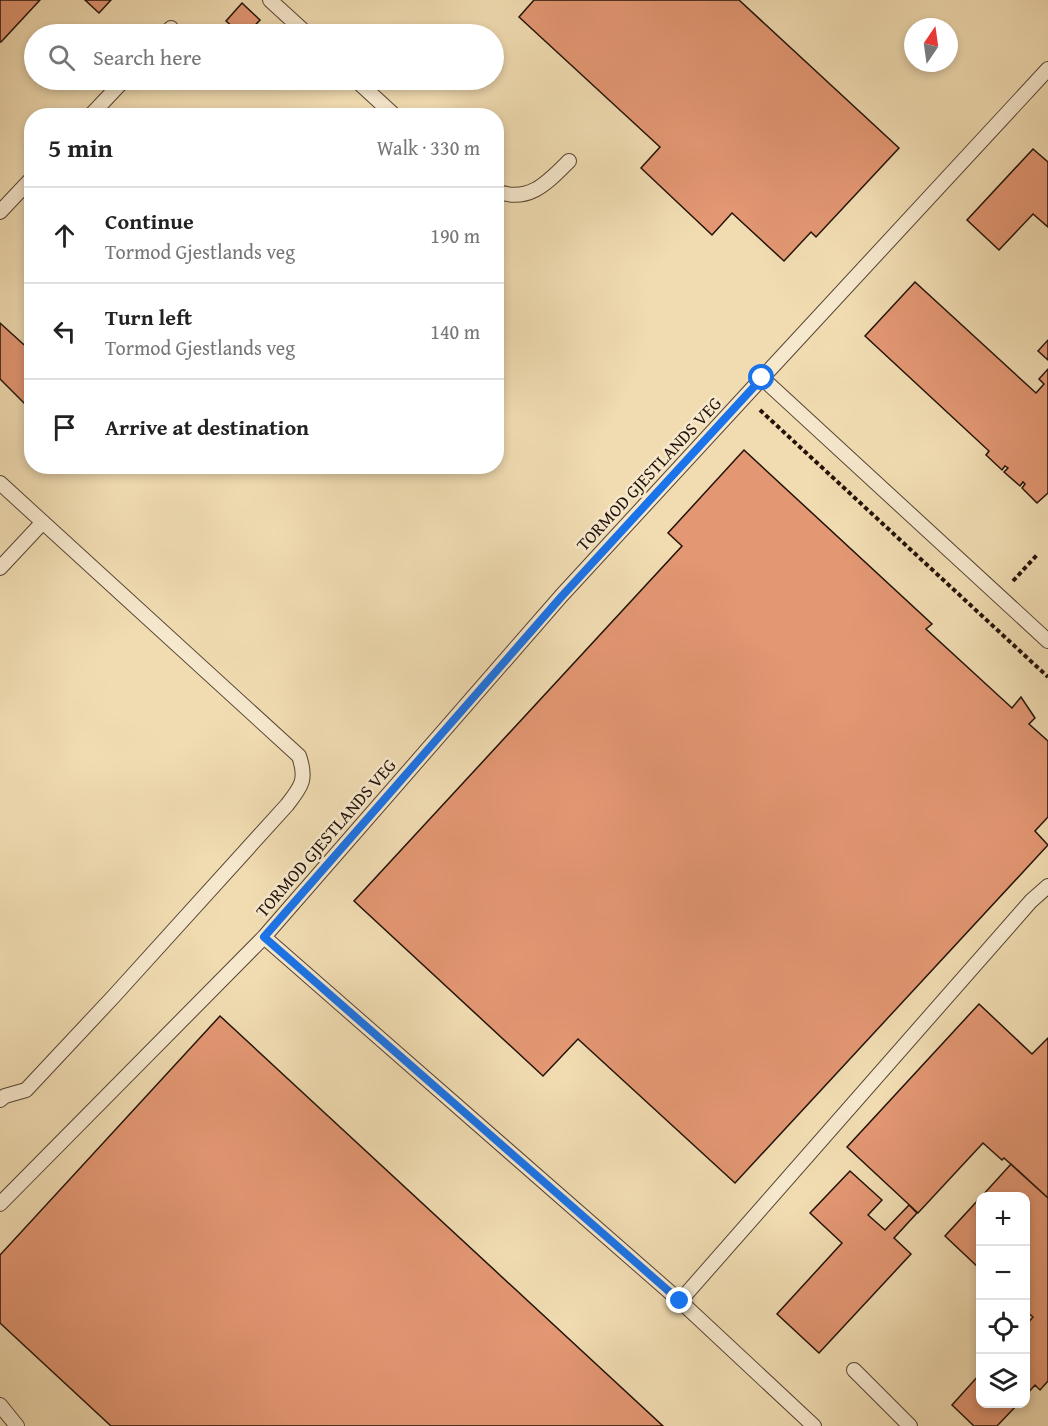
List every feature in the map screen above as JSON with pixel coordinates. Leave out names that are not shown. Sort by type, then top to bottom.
[{"type":"lane","points":[[270,0],[296,24]]},
{"type":"lane","name":"TORMOD GJESTLANDS VEG","points":[[814,1426],[680,1301],[264,937],[562,596],[1048,69]]},
{"type":"lane","points":[[98,108],[115,90]]},
{"type":"lane","points":[[367,90],[386,108]]},
{"type":"lane","points":[[504,194],[530,194],[549,182],[569,161]]},
{"type":"lane","points":[[0,212],[24,186]]},
{"type":"lane","points":[[762,378],[1048,641]]},
{"type":"lane","points":[[0,483],[299,756],[305,773],[298,792],[287,805],[114,996],[26,1090],[5,1096],[0,1100]]},
{"type":"lane","points":[[0,568],[43,522]]},
{"type":"lane","points":[[680,1301],[1031,901],[1048,886]]},
{"type":"lane","points":[[0,1204],[264,937]]},
{"type":"lane","points":[[854,1370],[910,1426]]},
{"type":"lane","points":[[0,1405],[16,1426]]},
{"type":"path","points":[[745,396],[1048,677]]},
{"type":"building","points":[[0,0],[40,0],[1,42],[0,42]]},
{"type":"building","points":[[85,0],[111,0],[99,13]]},
{"type":"building","points":[[534,0],[739,0],[899,148],[816,237],[811,232],[784,261],[732,213],[712,235],[641,168],[660,147],[519,17]]},
{"type":"building","points":[[242,3],[260,20],[256,24],[229,24],[226,21]]},
{"type":"building","points":[[1033,149],[1048,162],[1048,227],[1033,214],[999,250],[967,220]]},
{"type":"building","points":[[915,282],[1036,393],[1044,384],[1039,379],[1048,369],[1048,493],[1037,503],[1022,488],[1025,484],[1023,482],[1020,486],[1004,472],[1008,468],[1005,466],[1002,470],[986,455],[989,451],[865,336]]},
{"type":"building","points":[[0,323],[24,345],[24,403],[0,379]]},
{"type":"building","points":[[1048,340],[1048,360],[1038,351]]},
{"type":"building","points":[[744,450],[932,624],[926,629],[1012,708],[1021,697],[1035,718],[1029,724],[1048,741],[1048,817],[1035,831],[1048,845],[735,1183],[578,1039],[543,1076],[354,901],[682,546],[668,533]]},
{"type":"building","points":[[979,1004],[1032,1054],[1048,1038],[1048,1198],[1004,1158],[1002,1160],[983,1143],[918,1213],[847,1147]]},
{"type":"building","points":[[220,1016],[663,1426],[111,1426],[0,1323],[0,1255]]},
{"type":"building","points":[[1011,1164],[1048,1198],[1048,1381],[1040,1390],[1035,1385],[1030,1391],[1030,1320],[1033,1317],[1030,1314],[1030,1192],[986,1192]]},
{"type":"building","points":[[850,1171],[882,1200],[868,1215],[885,1230],[909,1205],[917,1213],[894,1238],[911,1254],[819,1353],[777,1314],[842,1243],[810,1213]]},
{"type":"building","points":[[976,1202],[976,1265],[945,1236]]},
{"type":"building","points":[[976,1378],[976,1408],[1014,1408],[997,1426],[974,1426],[952,1405]]},
{"type":"route","points":[[680,1301],[264,937],[562,596],[762,378]]}]
